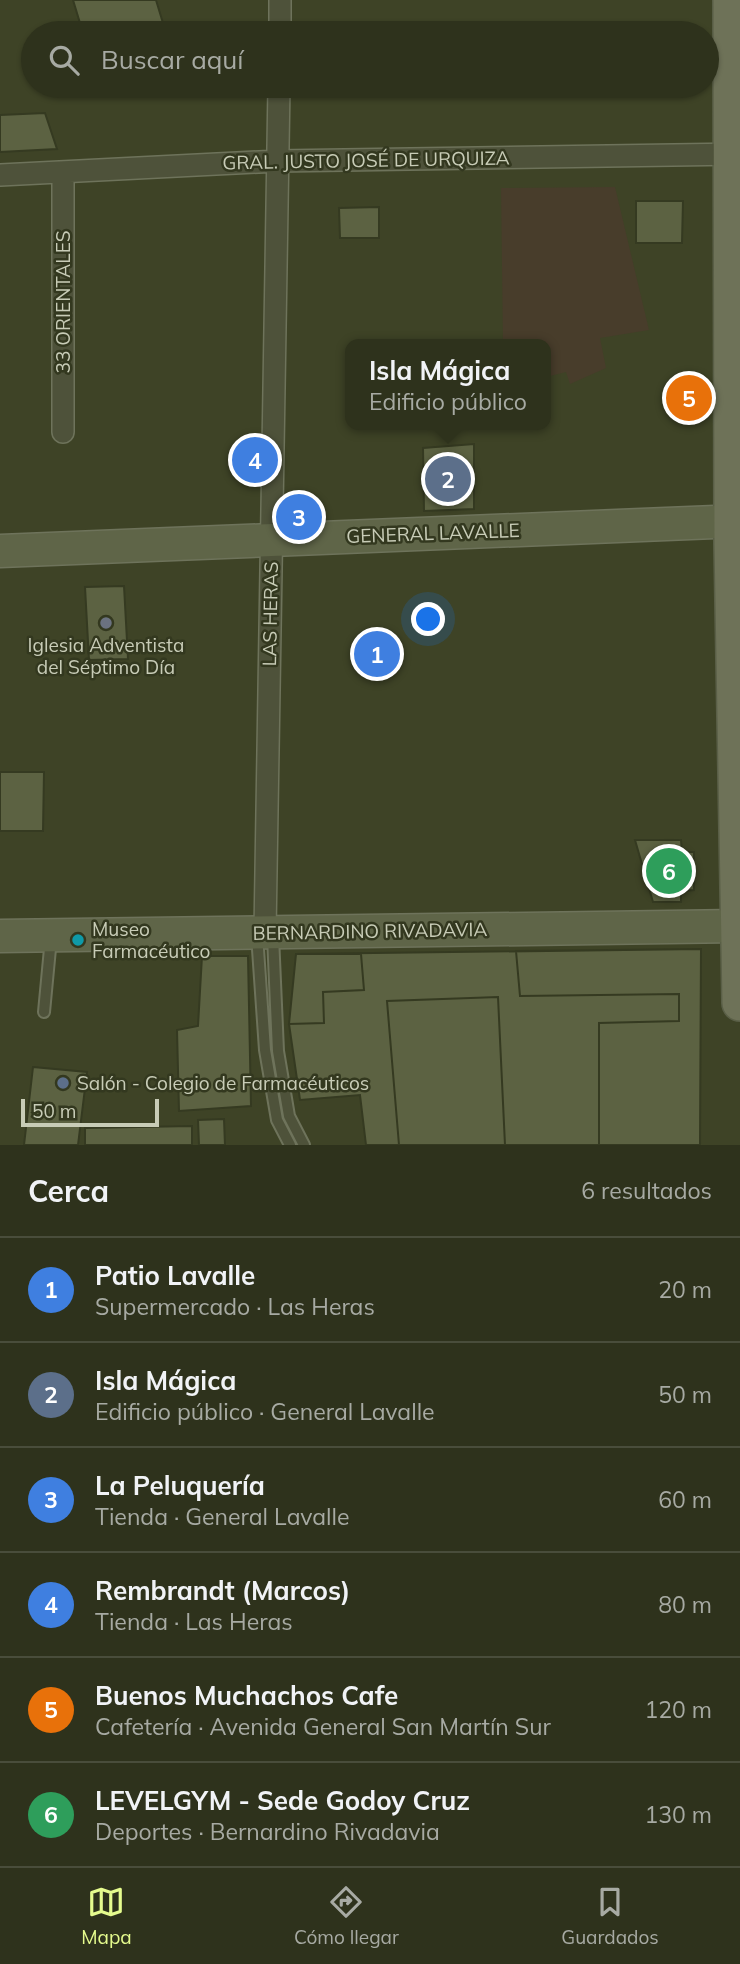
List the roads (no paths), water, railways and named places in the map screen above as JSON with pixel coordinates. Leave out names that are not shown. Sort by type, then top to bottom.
[{"type":"main road","points":[[731,0],[736,154],[740,1003]]},
{"type":"street","points":[[280,0],[280,21]]},
{"type":"street","name":"LAS HERAS","points":[[265,932],[279,98]]},
{"type":"street","name":"GRAL. JUSTO JOSÉ DE URQUIZA","points":[[0,175],[278,160],[736,154]]},
{"type":"street","name":"33 ORIENTALES","points":[[63,172],[63,432]]},
{"type":"street","name":"GENERAL LAVALLE","points":[[0,551],[736,521]]},
{"type":"street","name":"BERNARDINO RIVADAVIA","points":[[0,936],[740,926]]},
{"type":"lane","points":[[265,932],[265,1050],[276,1119],[290,1145]]},
{"type":"lane","points":[[265,932],[278,1051],[289,1116],[304,1145]]},
{"type":"lane","points":[[44,1012],[51,935]]},
{"type":"place","name":"Buenos Muchachos Cafe","points":[[689,398]]},
{"type":"place","name":"Rembrandt (Marcos)","points":[[255,460]]},
{"type":"place","name":"Isla Mágica","points":[[448,479]]},
{"type":"place","name":"La Peluquería","points":[[299,517]]},
{"type":"place","name":"Iglesia Adventista del Séptimo Día","points":[[106,623]]},
{"type":"place","name":"Patio Lavalle","points":[[377,654]]},
{"type":"place","name":"LEVELGYM - Sede Godoy Cruz","points":[[669,871]]},
{"type":"place","name":"Museo Farmacéutico","points":[[78,940]]},
{"type":"place","name":"Salón - Colegio de Farmacéuticos","points":[[63,1083]]}]
